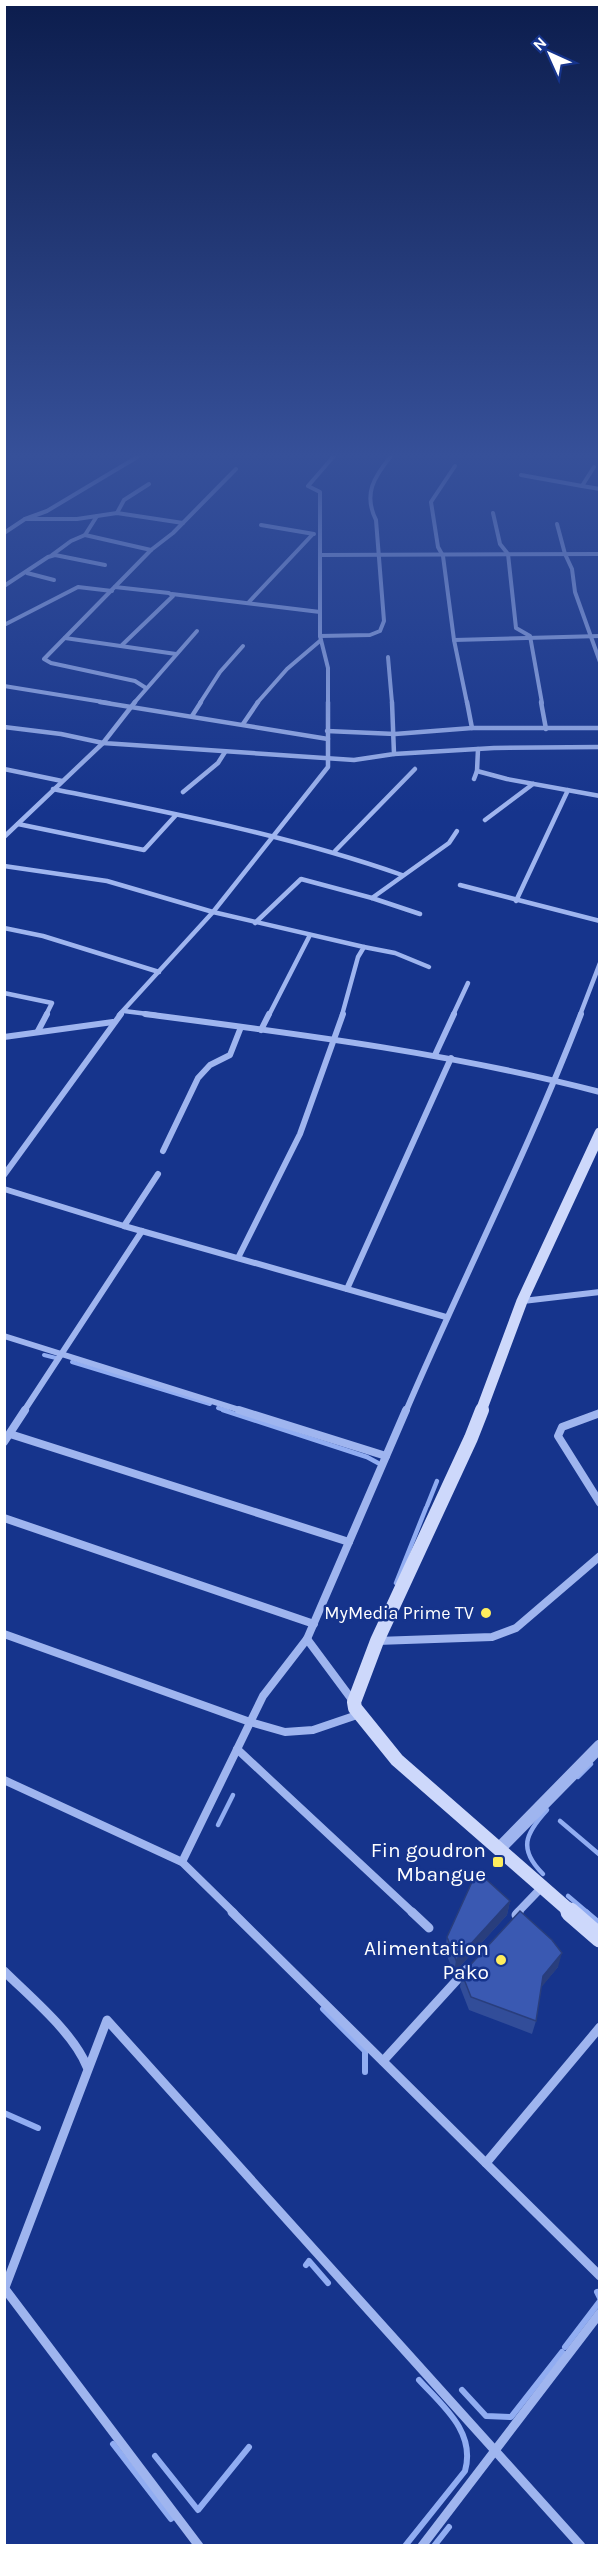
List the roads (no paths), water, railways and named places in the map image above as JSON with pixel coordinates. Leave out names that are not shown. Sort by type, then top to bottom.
[{"type":"main road","points":[[600,1132],[522,1301],[471,1438],[377,1641],[357,1708],[397,1760],[600,1938]]},
{"type":"street","points":[[4,586],[23,575]]},
{"type":"street","points":[[35,575],[54,580]]},
{"type":"street","points":[[127,575],[45,657],[45,660],[135,681],[146,688]]},
{"type":"street","points":[[248,603],[274,575]]},
{"type":"street","points":[[4,1175],[113,1022],[213,912],[325,772],[330,758],[327,731],[328,668],[320,638],[321,575]]},
{"type":"street","points":[[243,724],[263,693],[320,638],[370,635],[380,631],[384,621],[381,575]]},
{"type":"street","points":[[446,575],[454,639],[472,728]]},
{"type":"street","points":[[510,575],[516,628],[530,636]]},
{"type":"street","points":[[573,575],[575,592],[600,662]]},
{"type":"street","points":[[4,625],[78,587],[172,594],[320,612]]},
{"type":"street","points":[[121,646],[173,596],[172,594]]},
{"type":"street","points":[[4,837],[103,743],[146,688],[196,631]]},
{"type":"street","points":[[530,636],[546,729]]},
{"type":"street","points":[[454,639],[600,636]]},
{"type":"street","points":[[65,638],[176,654]]},
{"type":"street","points":[[192,716],[220,672],[243,646]]},
{"type":"street","points":[[388,657],[394,754]]},
{"type":"street","points":[[4,687],[243,724],[328,740]]},
{"type":"street","points":[[4,727],[103,743],[330,758],[362,759],[394,754],[478,749],[600,747]]},
{"type":"street","points":[[327,731],[394,734],[472,728],[600,728]]},
{"type":"street","points":[[474,779],[477,771],[478,749]]},
{"type":"street","points":[[183,792],[218,762],[225,752]]},
{"type":"street","points":[[335,851],[415,769]]},
{"type":"street","points":[[4,770],[62,781]]},
{"type":"street","points":[[477,771],[600,796]]},
{"type":"street","points":[[485,820],[533,784]]},
{"type":"street","points":[[53,789],[274,835],[335,851],[402,875]]},
{"type":"street","points":[[516,901],[568,790]]},
{"type":"street","points":[[18,824],[144,850],[176,815]]},
{"type":"street","points":[[372,898],[449,843],[457,831]]},
{"type":"street","points":[[4,866],[107,881],[213,912],[390,951],[429,967]]},
{"type":"street","points":[[255,922],[301,879],[372,898],[420,914]]},
{"type":"street","points":[[460,885],[600,921]]},
{"type":"street","points":[[4,928],[43,936],[159,972]]},
{"type":"street","points":[[261,1030],[310,935]]},
{"type":"street","points":[[238,1258],[293,1151],[333,1040],[358,957],[364,947]]},
{"type":"street","points":[[182,1862],[263,1696],[307,1639],[314,1624],[446,1317],[556,1079],[600,963]]},
{"type":"street","points":[[435,1055],[468,983]]},
{"type":"street","points":[[4,993],[52,1003],[38,1031]]},
{"type":"street","points":[[124,1011],[435,1055],[556,1079],[600,1092]]},
{"type":"street","points":[[4,1037],[113,1022]]},
{"type":"street","points":[[163,1151],[198,1078],[210,1065],[230,1055],[241,1028]]},
{"type":"street","points":[[347,1289],[451,1058]]},
{"type":"street","points":[[124,1226],[158,1174]]},
{"type":"street","points":[[4,1189],[124,1226],[446,1317]]},
{"type":"street","points":[[4,1442],[142,1231]]},
{"type":"street","points":[[522,1301],[600,1292]]},
{"type":"street","points":[[4,1336],[386,1456]]},
{"type":"street","points":[[600,1413],[562,1426],[558,1436],[600,1503]]},
{"type":"street","points":[[10,1434],[348,1542]]},
{"type":"street","points":[[4,1518],[314,1624]]},
{"type":"street","points":[[377,1641],[492,1637],[504,1634],[516,1628],[600,1556]]},
{"type":"street","points":[[4,1634],[250,1722],[285,1732],[313,1730],[357,1708],[327,1670],[307,1639]]},
{"type":"street","points":[[499,1849],[600,1746]]},
{"type":"street","points":[[237,1749],[429,1928]]},
{"type":"street","points":[[4,1780],[182,1862],[600,2276]]},
{"type":"street","points":[[510,1921],[542,1886]]},
{"type":"street","points":[[383,2061],[471,1965]]},
{"type":"street","points":[[4,1971],[73,2044],[87,2063],[87,2071]]},
{"type":"street","points":[[200,2546],[5,2290],[8,2270],[106,2020],[581,2546]]},
{"type":"street","points":[[486,2163],[600,2027]]},
{"type":"street","points":[[422,2546],[600,2313]]},
{"type":"waterway","points":[[44,1355],[56,1358]]},
{"type":"waterway","points":[[72,1362],[210,1404]]},
{"type":"waterway","points":[[218,1408],[228,1411]]},
{"type":"waterway","points":[[223,1410],[367,1457],[378,1463]]},
{"type":"waterway","points":[[427,1506],[437,1481]]},
{"type":"waterway","points":[[396,1583],[426,1508]]},
{"type":"waterway","points":[[578,1777],[591,1764]]},
{"type":"waterway","points":[[218,1825],[233,1795]]},
{"type":"waterway","points":[[543,1874],[530,1857],[527,1842],[529,1834],[547,1810]]},
{"type":"waterway","points":[[560,1821],[600,1855]]},
{"type":"waterway","points":[[568,1896],[588,1913]]},
{"type":"waterway","points":[[586,1912],[599,1923]]},
{"type":"waterway","points":[[323,2009],[365,2051],[365,2072]]},
{"type":"waterway","points":[[4,2113],[38,2128]]},
{"type":"waterway","points":[[306,2265],[309,2261],[328,2283]]},
{"type":"waterway","points":[[597,2292],[600,2298]]},
{"type":"waterway","points":[[565,2347],[600,2301]]},
{"type":"waterway","points":[[462,2390],[486,2416],[511,2417],[562,2352]]},
{"type":"waterway","points":[[405,2546],[465,2471],[467,2457],[462,2432],[447,2410],[419,2380]]},
{"type":"waterway","points":[[113,2444],[171,2519]]},
{"type":"waterway","points":[[155,2456],[198,2510],[249,2447]]},
{"type":"waterway","points":[[434,2546],[449,2527]]},
{"type":"place","name":"MyMedia Prime TV","points":[[486,1613]]},
{"type":"place","name":"Fin goudron Mbangue","points":[[498,1862]]},
{"type":"place","name":"Alimentation Pako","points":[[501,1960]]}]
